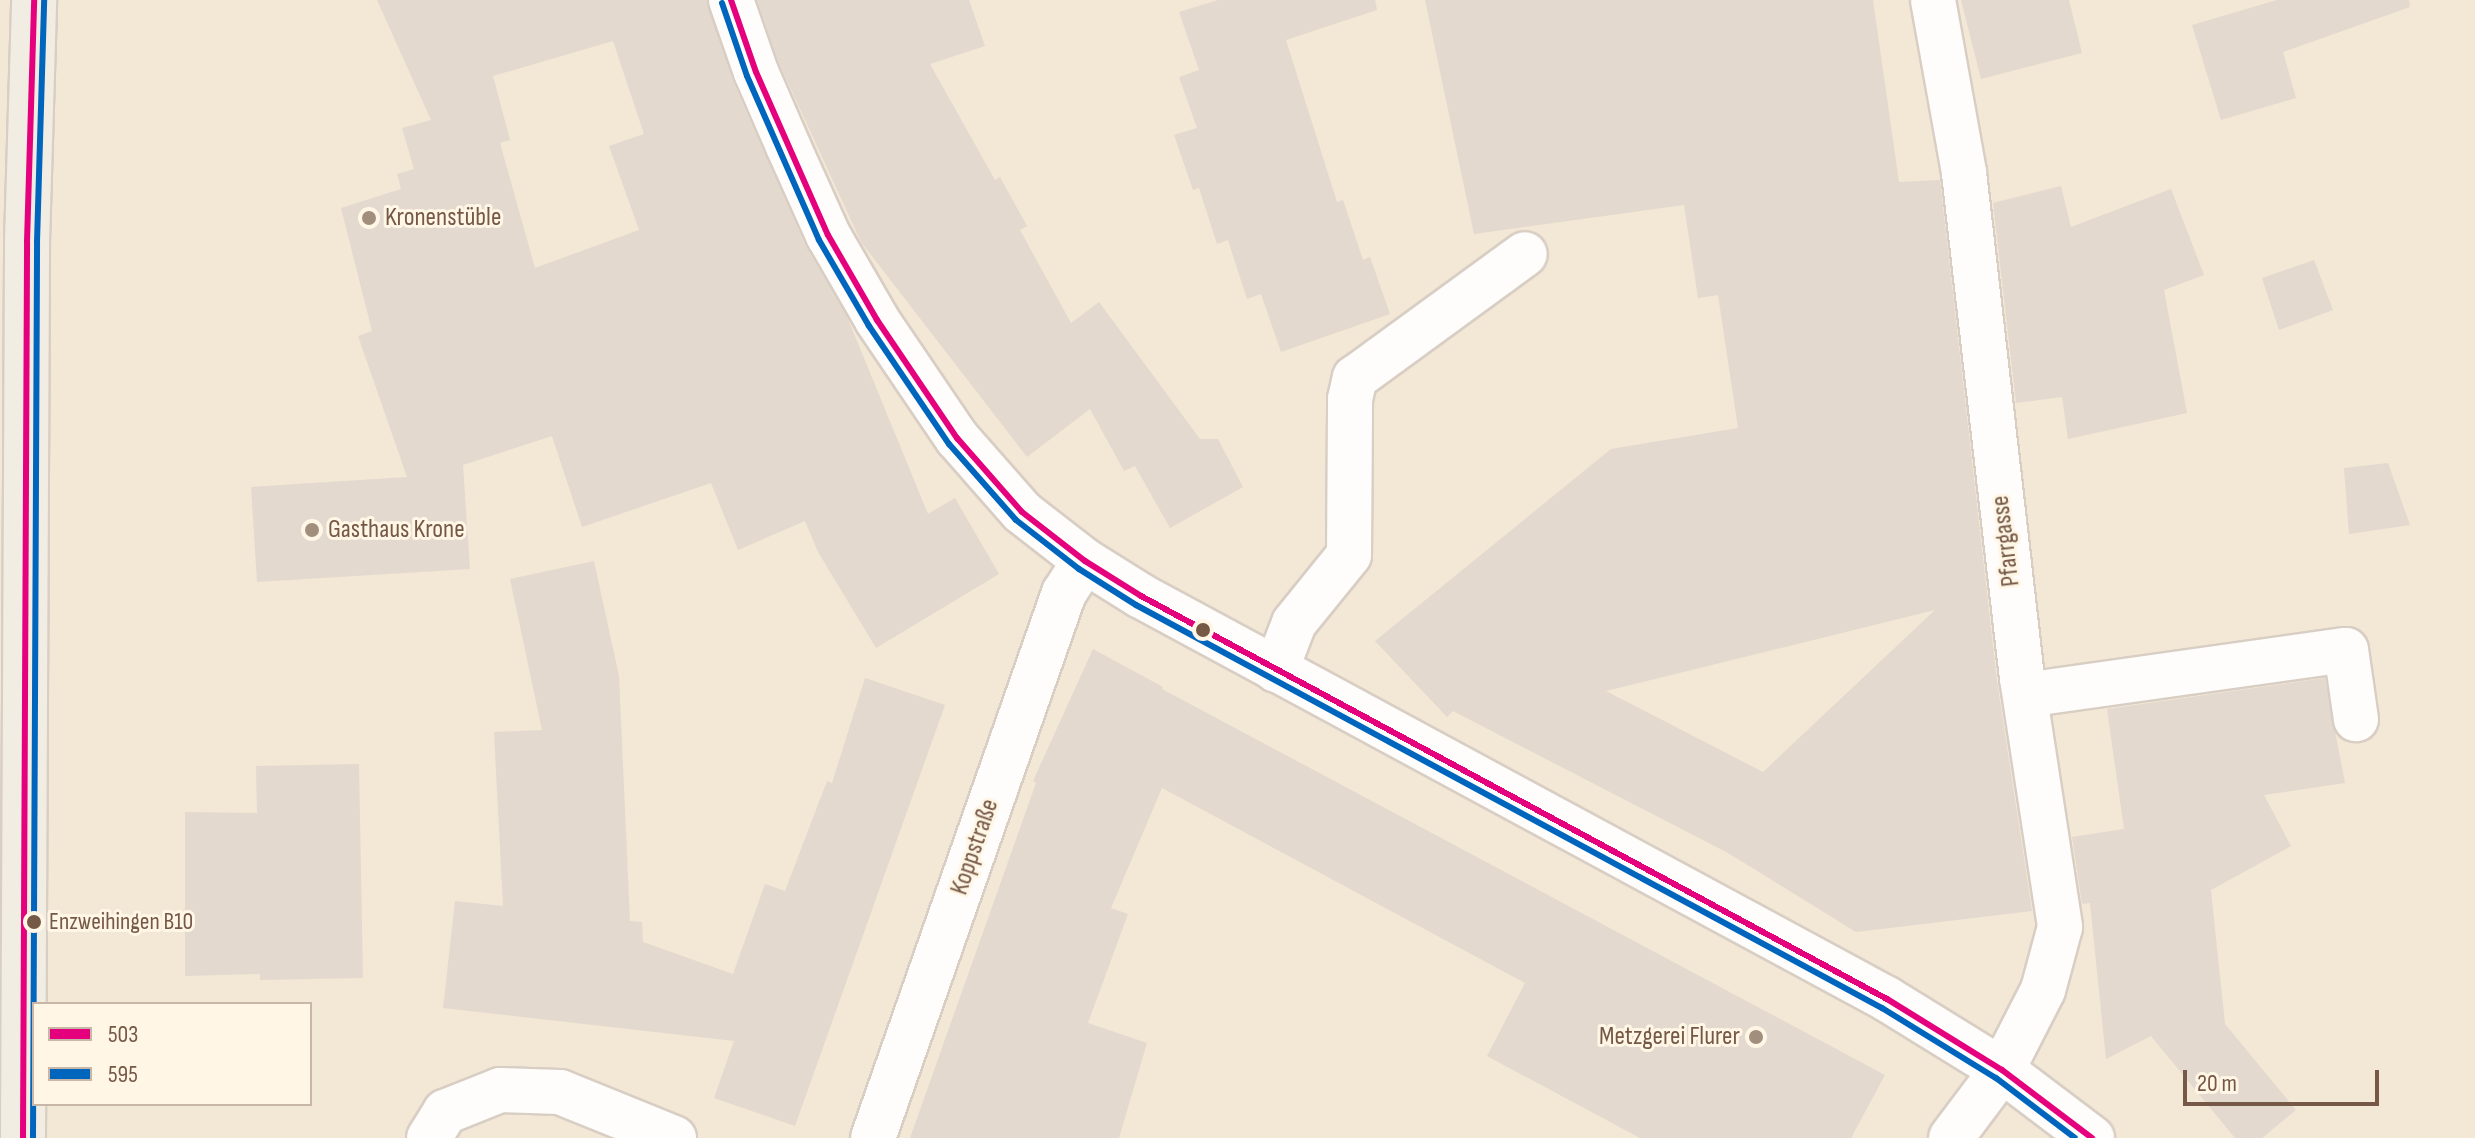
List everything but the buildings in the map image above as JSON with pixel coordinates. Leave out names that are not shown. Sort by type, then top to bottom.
[{"type":"main road","points":[[23,1138],[13,242],[34,0]]},
{"type":"street","points":[[731,0],[756,72],[828,235],[877,320],[957,438],[1022,512],[1085,561],[1141,596],[1887,999],[2002,1070],[2092,1138]]},
{"type":"street","name":"Pfarrgasse","points":[[1933,0],[1964,173],[2025,695],[2060,927],[2043,990],[2002,1070],[1951,1138]]},
{"type":"street","points":[[1276,670],[1294,623],[1349,555],[1350,399],[1355,378],[1525,254]]},
{"type":"street","name":"Koppstraße","points":[[873,1138],[1064,593],[1085,561]]},
{"type":"street","points":[[2025,695],[2346,650],[2356,719]]},
{"type":"street","points":[[437,1125],[500,1090],[560,1092],[674,1138]]},
{"type":"shaded area","points":[[0,0],[2475,0],[2475,1138],[0,1138]]},
{"type":"transit line","name":"503","points":[[23,1138],[27,242],[34,0]]},
{"type":"transit line","name":"595","points":[[34,1002],[37,242],[44,0]]},
{"type":"transit line","name":"503","points":[[731,0],[756,72],[828,235],[877,320],[957,438],[1022,512],[1085,561],[1141,596],[1887,999],[2002,1070],[2092,1138]]},
{"type":"transit line","name":"595","points":[[722,3],[747,76],[819,240],[869,326],[949,444],[1016,520],[1079,569],[1136,605],[1882,1008],[1996,1078],[2075,1138]]},
{"type":"transit line","name":"595","points":[[33,1106],[33,1138]]},
{"type":"place","name":"Kronenstüble","points":[[369,218]]},
{"type":"place","name":"Gasthaus Krone","points":[[312,530]]},
{"type":"place","name":"Enzweihingen B10","points":[[34,922]]},
{"type":"place","name":"Metzgerei Flurer","points":[[1756,1037]]}]
